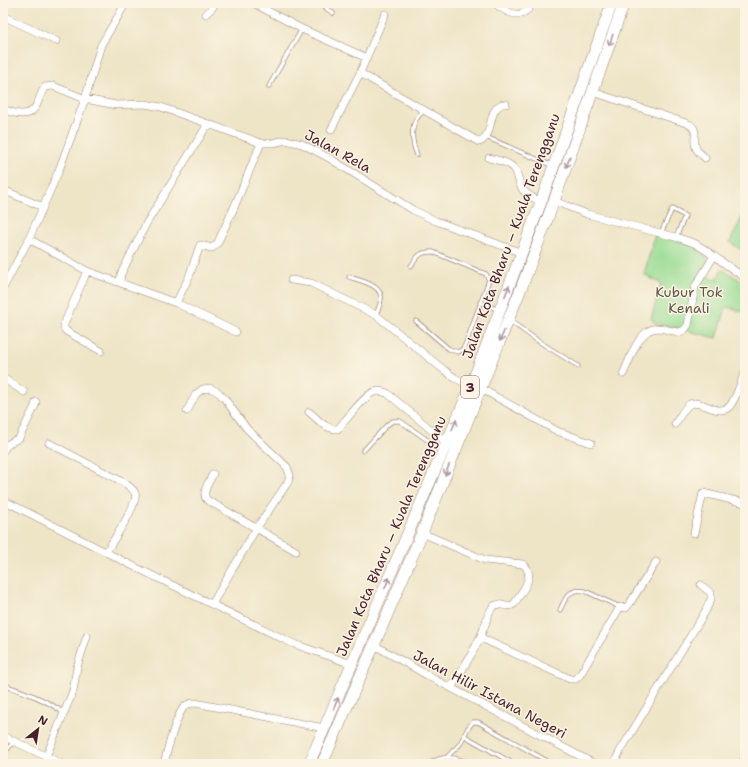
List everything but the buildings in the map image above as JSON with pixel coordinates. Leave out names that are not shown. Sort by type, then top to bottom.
[{"type":"highway","name":"Jalan Kota Bharu – Kuala Terengganu","points":[[322,764],[422,533],[476,387],[500,310],[554,167],[612,3]]},
{"type":"highway","name":"Jalan Kota Bharu – Kuala Terengganu","points":[[309,764],[445,447],[509,319],[554,201],[624,3]]},
{"type":"street","points":[[4,284],[30,239],[85,99],[101,46],[126,3]]},
{"type":"street","points":[[206,14],[215,3]]},
{"type":"street","points":[[253,3],[302,29],[366,58]]},
{"type":"street","points":[[495,3],[500,8],[510,13],[518,14],[525,12],[533,3]]},
{"type":"street","points":[[331,130],[360,73],[386,14]]},
{"type":"street","points":[[3,16],[56,41]]},
{"type":"street","points":[[360,73],[476,141],[482,142],[486,137],[495,110],[502,104],[506,104]]},
{"type":"street","name":"Jalan Rela","points":[[3,109],[18,114],[29,114],[35,109],[40,93],[45,87],[53,86],[85,99],[116,105],[145,104],[161,107],[261,143],[273,143],[286,140],[302,144],[329,158],[414,210],[436,221],[522,253]]},
{"type":"street","points":[[593,92],[689,124],[694,127],[696,131],[695,146],[697,151],[705,158]]},
{"type":"street","points":[[120,282],[121,274],[146,224],[208,124]]},
{"type":"street","points":[[176,303],[188,277],[200,244],[212,248],[217,244],[261,143]]},
{"type":"street","points":[[489,158],[505,162],[513,167],[518,175],[520,185],[524,191],[541,202]]},
{"type":"street","points":[[3,190],[43,207]]},
{"type":"street","points":[[554,201],[587,214],[694,243],[744,276]]},
{"type":"street","points":[[30,239],[88,270],[176,303],[236,332]]},
{"type":"street","points":[[623,374],[640,339],[648,331],[657,327],[680,332],[685,330],[688,325],[695,287],[714,256]]},
{"type":"street","points":[[88,270],[64,324],[64,328],[66,331],[100,351]]},
{"type":"street","points":[[291,280],[311,283],[376,315],[455,378],[476,387],[557,431],[591,443]]},
{"type":"street","points":[[675,424],[686,407],[690,404],[717,410],[724,410],[729,407],[733,402],[745,372]]},
{"type":"street","points":[[3,378],[24,392]]},
{"type":"street","points":[[187,411],[196,394],[202,389],[210,388],[218,392],[247,429],[287,467],[290,475],[288,482],[256,529],[212,604]]},
{"type":"street","points":[[309,412],[332,430],[338,429],[372,392],[380,391],[387,393],[445,447]]},
{"type":"street","points":[[3,451],[8,444],[19,438],[36,402]]},
{"type":"street","points":[[49,443],[121,481],[130,487],[135,494],[135,501],[129,514],[106,552]]},
{"type":"street","points":[[212,474],[205,493],[205,498],[212,504],[296,551]]},
{"type":"street","points":[[694,533],[703,492],[745,503]]},
{"type":"street","points":[[3,500],[294,644],[352,664]]},
{"type":"street","points":[[422,533],[485,560],[523,564],[528,568],[530,573],[511,607],[506,607],[500,604],[495,605],[488,616],[481,638],[451,688]]},
{"type":"street","points":[[481,638],[574,680],[580,675],[620,607],[626,608],[656,562]]},
{"type":"street","points":[[614,764],[619,752],[705,612],[711,599],[711,592],[701,585]]},
{"type":"street","points":[[46,757],[73,691],[77,667],[86,636]]},
{"type":"street","name":"Jalan Hilir Istana Negeri","points":[[374,645],[594,764]]},
{"type":"street","points":[[164,764],[179,716],[183,708],[188,704],[202,704],[324,728]]},
{"type":"street","points":[[3,736],[62,764]]},
{"type":"street","points":[[741,764],[745,758]]},
{"type":"lane","points":[[323,3],[327,9],[333,13]]},
{"type":"lane","points":[[269,86],[302,29]]},
{"type":"lane","points":[[417,155],[414,148],[412,133],[416,119],[425,110]]},
{"type":"lane","points":[[486,137],[554,167]]},
{"type":"lane","points":[[661,233],[672,209],[685,216],[676,237]]},
{"type":"lane","points":[[411,266],[419,255],[424,252],[433,252],[486,274],[489,280],[466,343],[458,352],[449,348],[416,321]]},
{"type":"lane","points":[[349,277],[375,287],[379,291],[381,300],[376,315]]},
{"type":"lane","points":[[480,302],[500,310]]},
{"type":"lane","points":[[509,319],[538,341],[578,366]]},
{"type":"lane","points":[[363,451],[388,424],[393,421],[400,421],[445,447]]},
{"type":"lane","points":[[560,610],[568,595],[573,591],[579,590],[585,591],[620,607]]},
{"type":"lane","points":[[3,685],[34,695],[51,703],[64,713]]},
{"type":"lane","points":[[447,757],[460,744],[470,724],[473,722],[478,722],[547,761],[549,764]]},
{"type":"lane","points":[[465,736],[514,764]]},
{"type":"lane","points":[[3,755],[11,745],[16,742]]},
{"type":"lane","points":[[430,764],[438,759],[447,757],[456,758],[470,764]]},
{"type":"green space","name":"Kubur Tok Kenali","points":[[745,213],[745,253],[730,242]]},
{"type":"green space","name":"Kubur Tok Kenali","points":[[655,235],[677,240],[698,249],[708,260],[705,275],[716,280],[722,269],[745,283],[745,312],[726,307],[717,338],[655,323],[651,319],[661,284],[644,274]]}]
